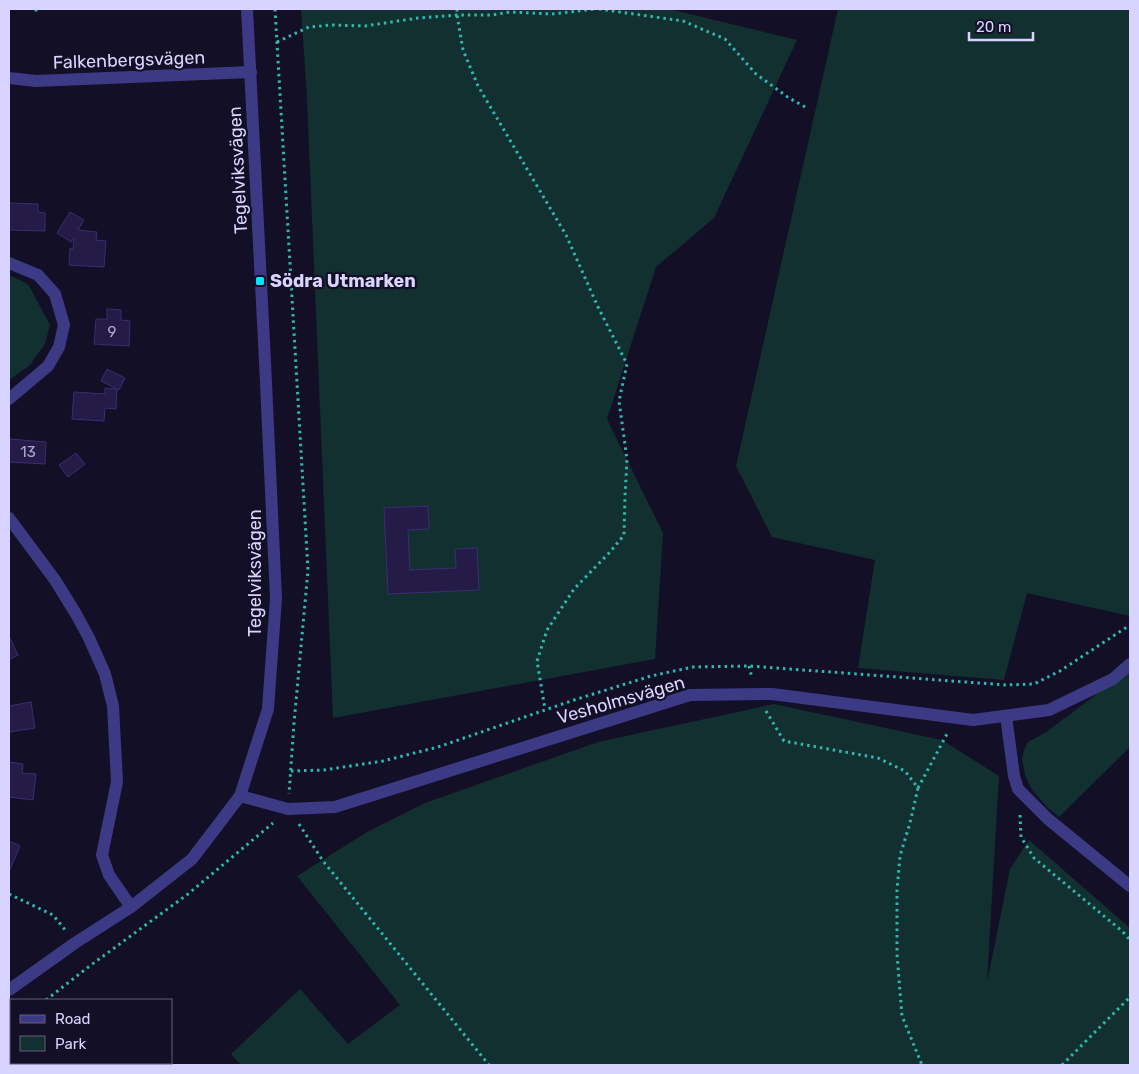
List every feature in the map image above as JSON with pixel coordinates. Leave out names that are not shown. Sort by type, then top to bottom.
[{"type":"street","name":"Tegelviksvägen","points":[[9,990],[75,943],[131,907],[192,859],[240,796],[268,709],[276,598],[247,9]]},
{"type":"street","name":"Falkenbergsvägen","points":[[9,78],[36,81],[251,72]]},
{"type":"street","points":[[9,263],[38,274],[56,294],[64,325],[59,347],[48,366],[9,399]]},
{"type":"street","points":[[9,518],[55,580],[76,614],[105,674],[113,706],[116,782],[102,855],[109,875],[131,907]]},
{"type":"street","name":"Vesholmsvägen","points":[[240,796],[288,809],[335,807],[690,695],[772,694],[973,720],[1049,710],[1113,679],[1130,664]]},
{"type":"street","points":[[1006,716],[1014,776],[1018,789],[1048,819],[1130,886]]},
{"type":"path","points":[[36,9],[36,14]]},
{"type":"path","points":[[276,9],[308,570],[288,809],[323,861],[489,1065]]},
{"type":"path","points":[[457,9],[463,50],[478,86],[566,234],[598,307],[627,364],[619,401],[627,459],[624,496],[624,535],[574,589],[547,630],[537,661],[545,709]]},
{"type":"path","points":[[277,42],[309,27],[332,24],[365,26],[418,18],[457,15],[492,15],[510,12],[552,14],[597,9],[683,21],[725,40],[756,74],[789,98],[808,108]]},
{"type":"path","points":[[291,771],[324,770],[383,761],[438,747],[545,709],[651,676],[693,667],[750,666],[1006,685],[1034,684],[1060,671],[1130,625]]},
{"type":"path","points":[[750,666],[756,694],[784,741],[878,758],[905,771],[918,788]]},
{"type":"path","points":[[922,1065],[902,1016],[897,954],[897,890],[900,856],[918,788],[955,718]]},
{"type":"path","points":[[1018,789],[1021,836],[1034,858],[1122,931],[1130,940]]},
{"type":"path","points":[[47,999],[188,894],[288,809]]},
{"type":"path","points":[[9,894],[54,916],[91,965]]},
{"type":"path","points":[[1062,1065],[1130,995]]},
{"type":"green space","points":[[301,9],[669,9],[797,40],[714,218],[656,267],[607,419],[663,533],[655,659],[333,718],[307,99]]},
{"type":"green space","points":[[838,9],[1130,9],[1130,616],[1027,593],[1004,680],[858,668],[875,560],[772,537],[736,466]]},
{"type":"green space","points":[[9,275],[28,284],[50,325],[45,344],[29,366],[9,380]]},
{"type":"green space","points":[[1126,672],[1130,672],[1130,747],[1059,817],[1032,790],[1025,775],[1022,759],[1024,750],[1028,742],[1045,733]]},
{"type":"green space","points":[[774,704],[942,740],[999,776],[987,982],[1010,869],[1029,840],[1130,928],[1130,1065],[241,1065],[231,1054],[300,989],[348,1044],[400,1005],[297,876],[367,832],[425,803],[598,742]]},
{"type":"building","points":[[9,203],[38,204],[38,212],[45,213],[45,231],[9,230]]},
{"type":"building","points":[[70,212],[84,220],[78,230],[97,232],[96,240],[106,241],[104,267],[69,265],[70,248],[73,249],[74,238],[71,242],[57,233]]},
{"type":"building","points":[[107,309],[121,310],[121,320],[130,321],[129,346],[94,344],[96,319],[107,319]]},
{"type":"building","points":[[107,369],[125,378],[119,390],[101,381]]},
{"type":"building","points":[[105,388],[117,389],[116,409],[105,408],[104,421],[72,419],[74,392],[105,394]]},
{"type":"building","points":[[10,439],[46,442],[45,464],[9,462]]},
{"type":"building","points":[[76,453],[85,464],[68,477],[59,465]]},
{"type":"building","points":[[428,506],[429,529],[408,530],[410,570],[456,568],[455,549],[477,548],[479,590],[388,594],[384,508]]},
{"type":"building","points":[[9,636],[18,655],[9,660]]},
{"type":"building","points":[[31,702],[35,728],[9,732],[9,706]]},
{"type":"building","points":[[9,762],[23,764],[22,773],[36,774],[33,800],[9,797]]},
{"type":"building","points":[[9,841],[20,846],[9,872]]},
{"type":"building","points":[[107,1064],[108,1065],[86,1065]]},
{"type":"place","name":"Södra Utmarken","points":[[260,281]]}]
